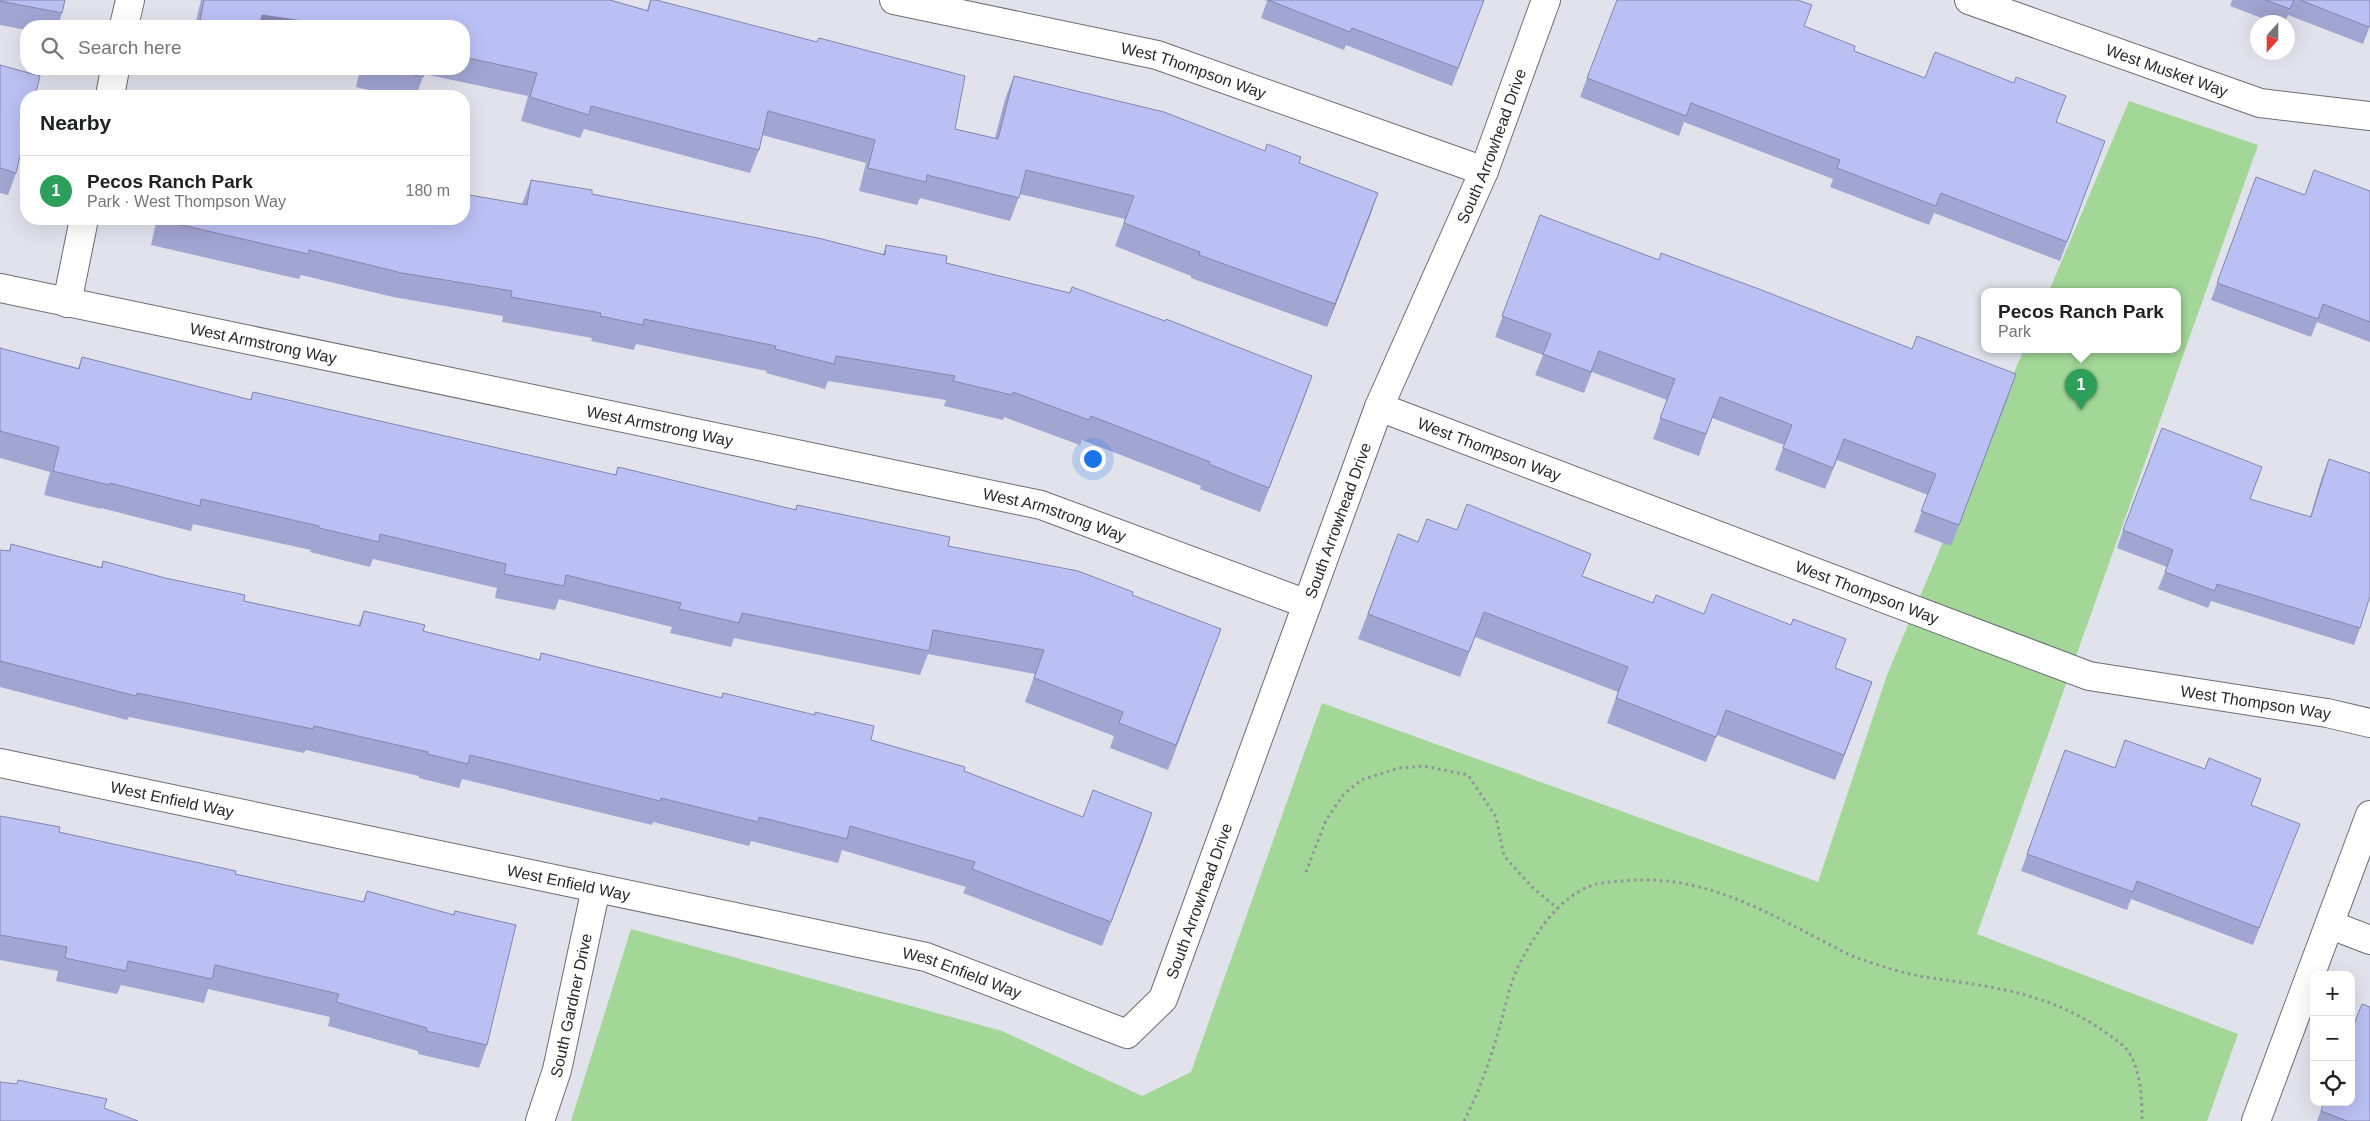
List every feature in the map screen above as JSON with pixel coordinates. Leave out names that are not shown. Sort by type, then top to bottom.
[{"type":"street","points":[[125,20],[130,0]]},
{"type":"street","name":"West Thompson Way","points":[[894,0],[1156,55],[1484,171]]},
{"type":"street","name":"South Arrowhead Drive","points":[[1127,1034],[1163,999],[1379,407],[1484,171],[1546,0]]},
{"type":"street","name":"West Musket Way","points":[[1969,0],[2260,103],[2370,116]]},
{"type":"street","points":[[111,90],[114,75]]},
{"type":"street","points":[[67,303],[83,225]]},
{"type":"street","name":"West Armstrong Way","points":[[0,288],[1041,505],[1307,604]]},
{"type":"street","name":"West Thompson Way","points":[[1379,407],[2089,676],[2326,713],[2370,723]]},
{"type":"street","name":"West Enfield Way","points":[[0,763],[926,956],[1127,1034]]},
{"type":"street","points":[[2256,1121],[2331,925],[2370,815]]},
{"type":"street","name":"South Gardner Drive","points":[[540,1121],[557,1070],[596,888]]},
{"type":"street","points":[[2331,925],[2370,940]]},
{"type":"path","points":[[1306,872],[1326,820],[1344,794],[1361,780],[1400,768],[1424,766],[1468,775],[1496,817],[1504,856],[1532,887],[1558,909]]},
{"type":"path","points":[[1464,1121],[1495,1043],[1510,988],[1521,962],[1558,909],[1566,900],[1590,885],[1643,880],[1692,885],[1738,898],[1852,956],[1925,977],[2002,987],[2030,995],[2077,1014],[2120,1041],[2132,1060],[2140,1082],[2142,1121]]},
{"type":"green space","points":[[2129,101],[2258,145],[1977,934],[2238,1034],[2207,1121],[571,1121],[631,929],[1002,1031],[1142,1096],[1191,1072],[1322,703],[1818,882],[1887,675],[2022,353],[2181,353],[2181,288],[2050,288]]},
{"type":"building","points":[[0,0],[65,0],[62,13]]},
{"type":"building","points":[[204,0],[610,0],[648,11],[651,0],[656,0],[817,42],[819,38],[965,76],[955,129],[998,139],[1014,76],[1164,112],[1265,151],[1267,144],[1301,157],[1299,163],[1378,193],[1335,304],[1199,255],[1200,252],[1124,223],[1134,196],[1026,170],[1019,198],[927,175],[926,182],[868,168],[875,140],[768,111],[759,150],[591,106],[589,115],[530,97],[537,73],[470,58],[470,20],[296,20],[262,15],[261,20],[200,20]]},
{"type":"building","points":[[1268,0],[1484,0],[1458,68],[1352,28],[1350,32]]},
{"type":"building","points":[[1617,0],[1798,0],[1812,5],[1804,26],[1855,46],[1854,51],[1925,78],[1935,52],[2014,83],[2016,77],[2066,96],[2056,122],[2105,141],[2067,242],[1941,193],[1936,206],[1837,168],[1840,160],[1691,103],[1686,116],[1587,78]]},
{"type":"building","points":[[2265,0],[2294,0],[2290,9]]},
{"type":"building","points":[[2300,0],[2370,0],[2370,25],[2369,27]]},
{"type":"building","points":[[0,65],[20,70],[20,75],[40,76],[36,90],[20,90],[20,156],[16,173],[0,168]]},
{"type":"building","points":[[2314,170],[2370,191],[2370,322],[2323,304],[2318,319],[2217,283],[2256,177],[2305,195]]},
{"type":"building","points":[[531,180],[592,190],[592,194],[818,238],[885,255],[886,245],[947,256],[946,263],[1070,293],[1072,287],[1165,321],[1166,319],[1312,376],[1269,488],[1209,464],[1210,462],[1091,416],[1089,420],[1013,392],[1012,395],[953,381],[955,376],[836,356],[834,364],[775,349],[776,346],[644,319],[643,325],[600,316],[601,313],[511,297],[512,291],[402,273],[309,250],[308,254],[182,225],[470,225],[470,195],[527,205]]},
{"type":"building","points":[[1540,215],[1659,260],[1661,253],[1912,349],[1917,336],[2016,374],[1959,525],[1921,511],[1936,474],[1844,439],[1833,468],[1783,448],[1792,425],[1720,397],[1706,434],[1660,418],[1675,379],[1599,351],[1591,372],[1543,354],[1551,334],[1502,316]]},
{"type":"building","points":[[0,348],[79,369],[82,357],[251,400],[253,392],[616,475],[618,467],[796,510],[797,505],[950,537],[948,546],[1078,571],[1133,592],[1132,595],[1221,629],[1176,745],[1119,723],[1123,712],[1034,678],[1044,650],[933,630],[929,651],[742,613],[739,623],[679,609],[681,603],[566,575],[564,586],[504,574],[506,564],[380,534],[379,542],[201,499],[200,506],[110,483],[109,485],[53,471],[59,447],[0,431]]},
{"type":"building","points":[[2162,428],[2262,467],[2250,499],[2311,517],[2329,459],[2370,473],[2370,596],[2360,628],[2217,584],[2215,591],[2165,572],[2173,550],[2123,530]]},
{"type":"building","points":[[1467,504],[1591,554],[1582,576],[1653,603],[1656,595],[1704,614],[1712,594],[1791,625],[1793,619],[1846,639],[1835,668],[1872,682],[1844,755],[1726,710],[1716,737],[1616,698],[1628,667],[1484,612],[1469,652],[1368,614],[1398,534],[1418,542],[1427,519],[1457,530]]},
{"type":"building","points":[[11,544],[102,568],[103,561],[165,578],[245,595],[244,601],[360,626],[364,611],[425,625],[423,631],[540,660],[541,653],[722,698],[723,693],[815,715],[815,712],[874,726],[871,740],[965,767],[964,771],[1083,817],[1093,790],[1152,813],[1111,922],[972,869],[975,862],[850,826],[847,839],[759,817],[758,822],[661,798],[660,801],[470,755],[468,764],[427,754],[428,752],[314,726],[313,729],[137,693],[136,696],[0,661],[0,550],[10,551]]},
{"type":"building","points":[[2125,740],[2205,769],[2209,758],[2261,779],[2251,805],[2300,824],[2259,928],[2137,881],[2133,892],[2027,854],[2065,750],[2115,768]]},
{"type":"building","points":[[0,816],[60,827],[59,832],[236,871],[235,874],[364,902],[367,891],[454,915],[455,911],[516,925],[487,1045],[426,1031],[427,1028],[336,1002],[339,994],[215,965],[212,979],[128,961],[126,971],[65,958],[67,947],[0,935]]},
{"type":"building","points":[[2362,1004],[2370,1007],[2370,1121],[2347,1121],[2321,1111],[2323,1106],[2355,1106],[2355,1022]]},
{"type":"building","points":[[18,1080],[107,1099],[104,1108],[138,1121],[0,1121],[0,1082],[17,1084]]},
{"type":"place","name":"Pecos Ranch Park","points":[[2081,410]]}]
